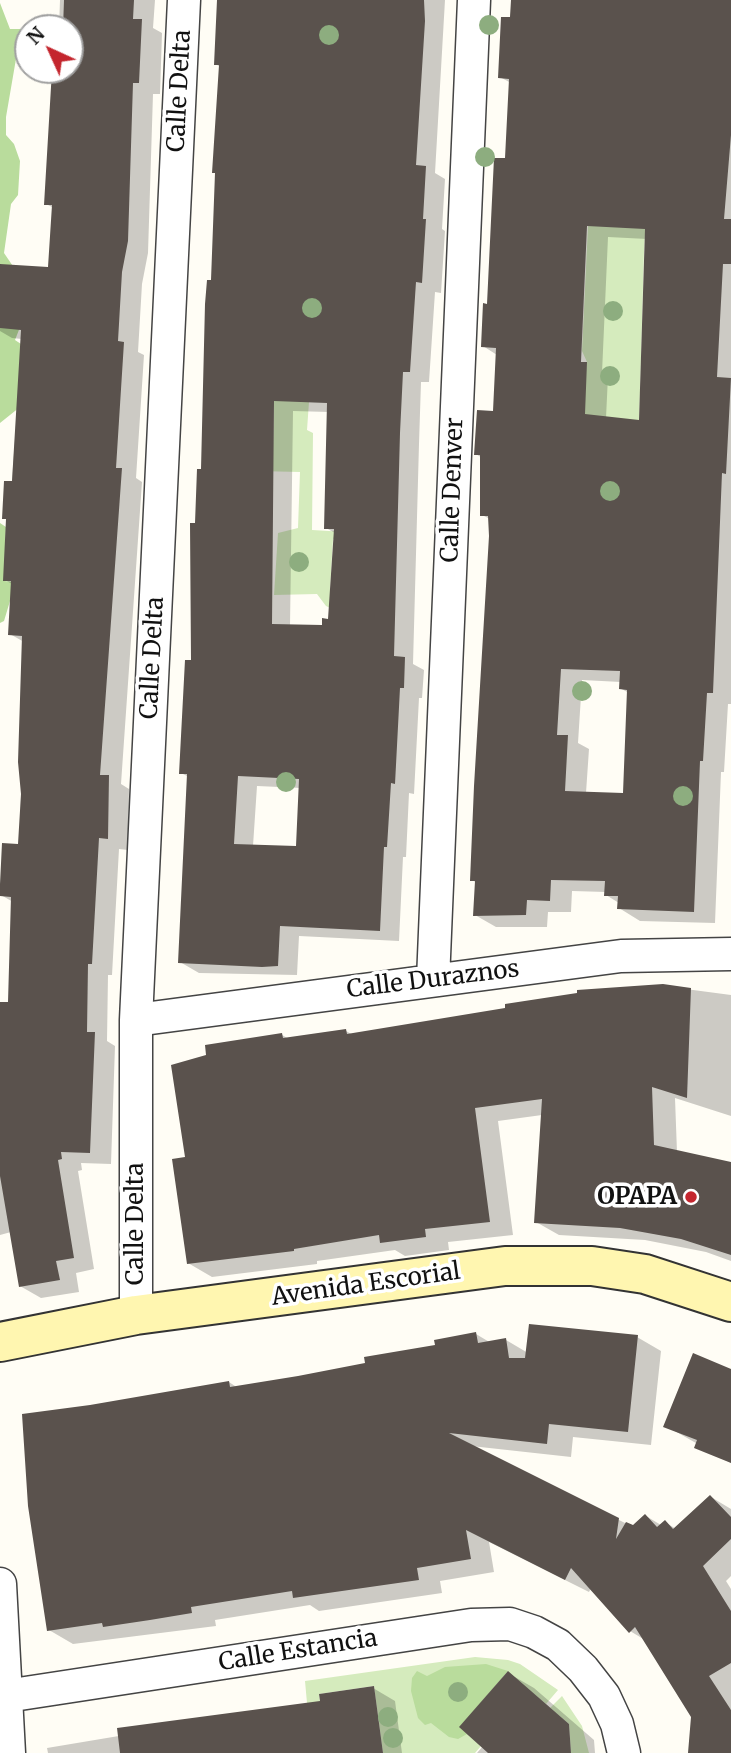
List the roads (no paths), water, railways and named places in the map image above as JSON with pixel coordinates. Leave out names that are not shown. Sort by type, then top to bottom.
[{"type":"street","name":"Calle Delta","points":[[136,1315],[136,1020],[184,0]]},
{"type":"street","name":"Calle Denver","points":[[433,980],[474,0]]},
{"type":"street","name":"Calle Duraznos","points":[[136,1020],[621,956],[731,954]]},
{"type":"street","name":"Avenida Escorial","points":[[0,1342],[136,1315],[505,1266],[605,1268],[645,1274],[731,1303]]},
{"type":"street","points":[[0,1584],[9,1753]]},
{"type":"street","name":"Calle Estancia","points":[[4,1696],[471,1625],[510,1624],[534,1632],[558,1646],[583,1668],[604,1696],[617,1724],[624,1753]]},
{"type":"place","name":"OPAPA","points":[[691,1197]]}]
